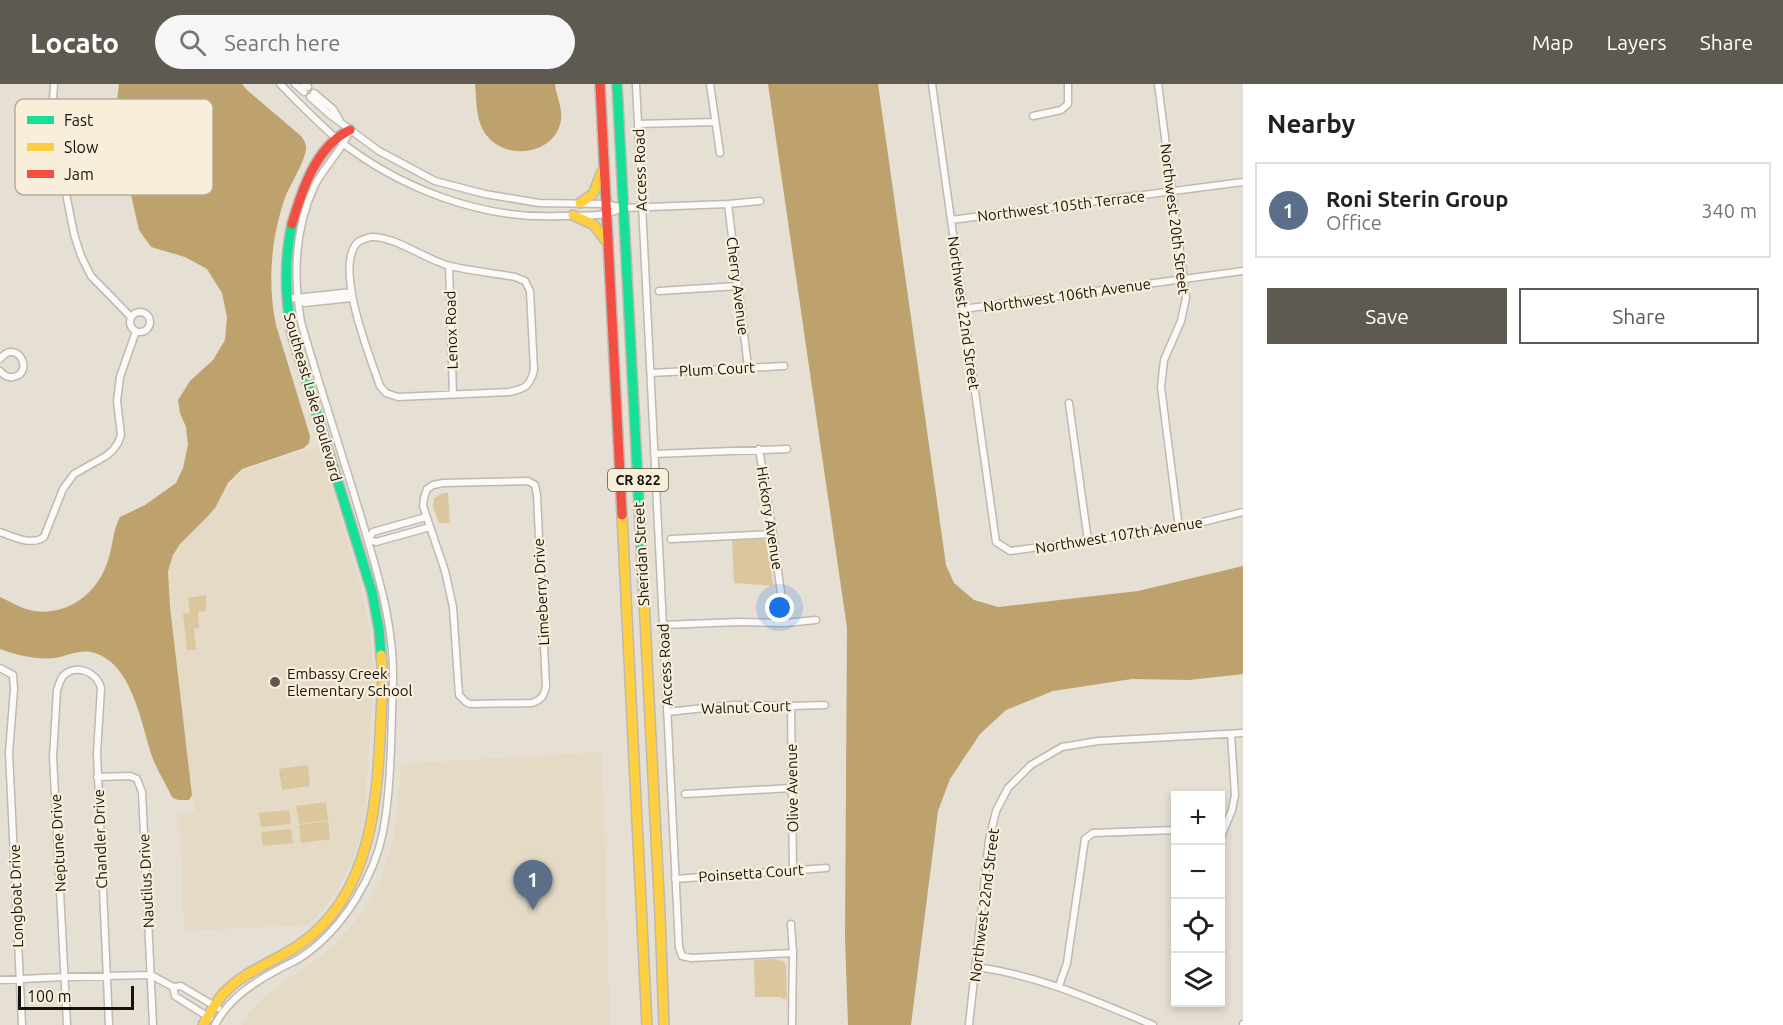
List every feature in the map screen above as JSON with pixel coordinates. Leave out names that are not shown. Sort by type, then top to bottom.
[{"type":"main road","name":"Sheridan Street","points":[[600,84],[647,1025]]},
{"type":"main road","name":"Sheridan Street","points":[[617,84],[664,1025]]},
{"type":"main road","points":[[335,137],[350,130]]},
{"type":"main road","name":"Southeast Lake Boulevard","points":[[210,1022],[234,983],[299,945],[325,923],[350,888],[365,851],[375,801],[383,676],[379,629],[372,592],[292,334],[286,299],[286,258],[296,205],[311,174],[335,137]]},
{"type":"main road","points":[[580,204],[592,194],[604,166]]},
{"type":"main road","points":[[573,215],[594,225],[608,243]]},
{"type":"main road","points":[[623,542],[641,541]]},
{"type":"main road","points":[[639,878],[658,877]]},
{"type":"street","points":[[54,84],[54,99]]},
{"type":"street","points":[[280,84],[335,137],[372,163],[432,194],[480,209],[504,214],[544,217],[606,214],[623,208],[760,201]]},
{"type":"street","points":[[295,84],[308,91],[329,114],[379,151],[435,181],[485,194],[539,203],[606,204],[623,208]]},
{"type":"street","name":"Access Road","points":[[636,84],[678,947],[682,956],[691,958],[793,953]]},
{"type":"street","points":[[710,84],[720,153]]},
{"type":"street","name":"Northwest 22nd Street","points":[[932,84],[996,542]]},
{"type":"street","points":[[1033,116],[1061,110],[1068,104],[1068,84]]},
{"type":"street","name":"Northwest 20th Street","points":[[1158,84],[1186,298],[1181,321],[1164,360],[1161,387],[1179,528]]},
{"type":"street","points":[[638,124],[714,122]]},
{"type":"street","name":"Southeast Lake Boulevard","points":[[218,1009],[242,991],[306,954],[333,931],[360,893],[382,833],[386,803],[394,664],[390,625],[368,539],[308,345],[297,299],[297,253],[302,224],[316,184],[345,144],[350,130]]},
{"type":"street","name":"Northwest 105th Terrace","points":[[951,220],[1243,182]]},
{"type":"street","points":[[67,195],[74,234],[91,276],[131,317],[131,327],[136,331],[146,331],[150,326],[150,319],[143,312],[131,317]]},
{"type":"street","name":"Cherry Avenue","points":[[728,204],[748,367]]},
{"type":"street","points":[[377,237],[449,266],[515,277],[525,281],[530,291],[534,370],[531,382],[521,389],[508,392],[398,397],[386,393],[380,386],[358,322],[352,295],[351,259],[357,244],[364,238],[377,237]]},
{"type":"street","name":"Lenox Road","points":[[449,266],[453,395]]},
{"type":"street","name":"Northwest 106th Avenue","points":[[963,309],[1243,272]]},
{"type":"street","points":[[659,291],[738,286]]},
{"type":"street","points":[[286,299],[297,299],[303,296],[352,295]]},
{"type":"street","points":[[0,532],[30,541],[38,541],[44,537],[63,489],[74,474],[106,456],[118,443],[121,435],[117,401],[120,377],[136,331]]},
{"type":"street","points":[[0,359],[5,353],[14,352],[21,357],[24,365],[21,373],[14,377],[6,377],[0,371]]},
{"type":"street","name":"Plum Court","points":[[651,373],[784,366]]},
{"type":"street","points":[[1069,403],[1088,541]]},
{"type":"street","points":[[654,454],[787,448]]},
{"type":"street","name":"Hickory Avenue","points":[[759,449],[785,623]]},
{"type":"street","name":"Limeberry Drive","points":[[426,517],[424,498],[427,489],[433,485],[528,481],[535,485],[546,687],[542,698],[532,703],[471,705],[462,699],[458,688],[453,607],[445,571],[430,527]]},
{"type":"street","name":"Northwest 107th Avenue","points":[[996,542],[1010,551],[1179,528],[1243,512]]},
{"type":"street","points":[[356,542],[368,539],[376,542],[430,527],[426,517],[373,532],[368,539]]},
{"type":"street","points":[[671,539],[773,534]]},
{"type":"street","points":[[663,625],[785,623],[816,620]]},
{"type":"street","name":"Longboat Drive","points":[[0,668],[13,675],[14,689],[9,753],[22,1025]]},
{"type":"street","name":"Chandler Drive","points":[[76,670],[89,672],[96,676],[102,688],[97,777],[109,1025]]},
{"type":"street","name":"Neptune Drive","points":[[67,1025],[53,758],[57,690],[63,676],[76,670]]},
{"type":"street","name":"Walnut Court","points":[[667,712],[733,705],[825,705]]},
{"type":"street","name":"Olive Avenue","points":[[791,706],[793,870]]},
{"type":"street","name":"Northwest 22nd Street","points":[[969,1025],[989,840],[996,811],[1008,788],[1031,765],[1062,747],[1098,741],[1243,733]]},
{"type":"street","points":[[1225,828],[1235,795],[1231,735]]},
{"type":"street","name":"Nautilus Drive","points":[[97,777],[130,776],[137,778],[142,792],[153,1025]]},
{"type":"street","points":[[685,795],[791,788]]},
{"type":"street","points":[[1059,986],[1067,963],[1085,839],[1093,833],[1171,830]]},
{"type":"street","name":"Poinsetta Court","points":[[675,879],[826,868]]},
{"type":"street","points":[[791,924],[792,1025]]},
{"type":"street","points":[[976,967],[1004,971],[1059,986],[1153,1025]]},
{"type":"street","points":[[0,980],[151,975],[173,987],[181,986],[218,1009]]},
{"type":"street","points":[[173,987],[175,996],[210,1022]]},
{"type":"shaded area","points":[[119,84],[242,84],[301,136],[306,146],[304,158],[281,211],[274,243],[271,276],[276,325],[310,436],[309,443],[304,448],[242,469],[228,483],[215,508],[180,544],[173,555],[168,571],[170,607],[192,795],[189,800],[178,800],[172,797],[153,759],[139,713],[126,681],[117,668],[105,658],[91,652],[77,652],[55,658],[41,658],[0,649],[0,597],[30,610],[47,612],[82,599],[99,580],[105,569],[120,517],[145,505],[176,483],[183,468],[188,445],[186,427],[178,400],[190,381],[213,360],[225,340],[227,317],[222,293],[207,269],[185,257],[151,247],[139,230],[131,195],[213,195],[213,99],[117,99]]},
{"type":"shaded area","points":[[475,84],[555,84],[561,116],[557,131],[541,147],[530,150],[519,151],[497,145],[488,137],[481,125],[477,112]]},
{"type":"shaded area","points":[[768,84],[878,84],[946,565],[954,583],[974,600],[998,607],[1138,591],[1243,566],[1243,674],[1189,680],[1132,679],[1053,691],[1006,710],[980,734],[950,779],[938,811],[911,1025],[848,1025],[845,938],[847,628]]},
{"type":"shaded area","name":"Embassy Creek Elementary School","points":[[319,446],[361,587],[371,639],[373,693],[364,821],[359,843],[337,891],[307,925],[184,931],[179,814],[195,812],[168,610],[167,563],[179,540],[242,471]]},
{"type":"shaded area","points":[[448,493],[450,523],[439,523],[433,507],[434,498]]},
{"type":"shaded area","points":[[763,539],[768,543],[773,586],[734,583],[732,540]]},
{"type":"shaded area","points":[[206,595],[206,611],[198,612],[199,628],[194,629],[196,650],[187,650],[183,614],[190,613],[188,598]]},
{"type":"shaded area","points":[[602,752],[610,1025],[241,1025],[264,996],[340,940],[363,911],[381,879],[391,847],[396,822],[401,764]]},
{"type":"shaded area","points":[[308,765],[310,786],[282,790],[279,769]]},
{"type":"shaded area","points":[[326,802],[328,820],[299,824],[296,806]]},
{"type":"shaded area","points":[[289,810],[291,824],[261,827],[259,813]]},
{"type":"shaded area","points":[[328,821],[330,839],[301,843],[299,825]]},
{"type":"shaded area","points":[[291,829],[293,843],[263,846],[261,832]]},
{"type":"shaded area","points":[[754,960],[783,961],[786,965],[787,1000],[780,997],[755,997]]},
{"type":"traffic: fast","points":[[617,84],[644,600]]},
{"type":"traffic: fast","points":[[292,224],[286,279],[292,334],[372,592],[381,655]]},
{"type":"traffic: slow","points":[[580,203],[593,194],[602,172]]},
{"type":"traffic: slow","points":[[573,215],[594,225],[607,242]]},
{"type":"traffic: slow","points":[[622,515],[647,1025]]},
{"type":"traffic: slow","points":[[644,600],[664,1025]]},
{"type":"traffic: slow","points":[[203,1025],[217,1001],[231,986],[299,945],[327,920],[348,891],[362,858],[371,823],[379,749],[383,676],[381,655]]},
{"type":"traffic: jam","points":[[600,84],[622,515]]},
{"type":"traffic: jam","points":[[292,224],[300,197],[319,158],[338,137],[350,130]]},
{"type":"place","name":"Embassy Creek Elementary School","points":[[275,682]]},
{"type":"place","name":"Roni Sterin Group","points":[[533,910]]}]
